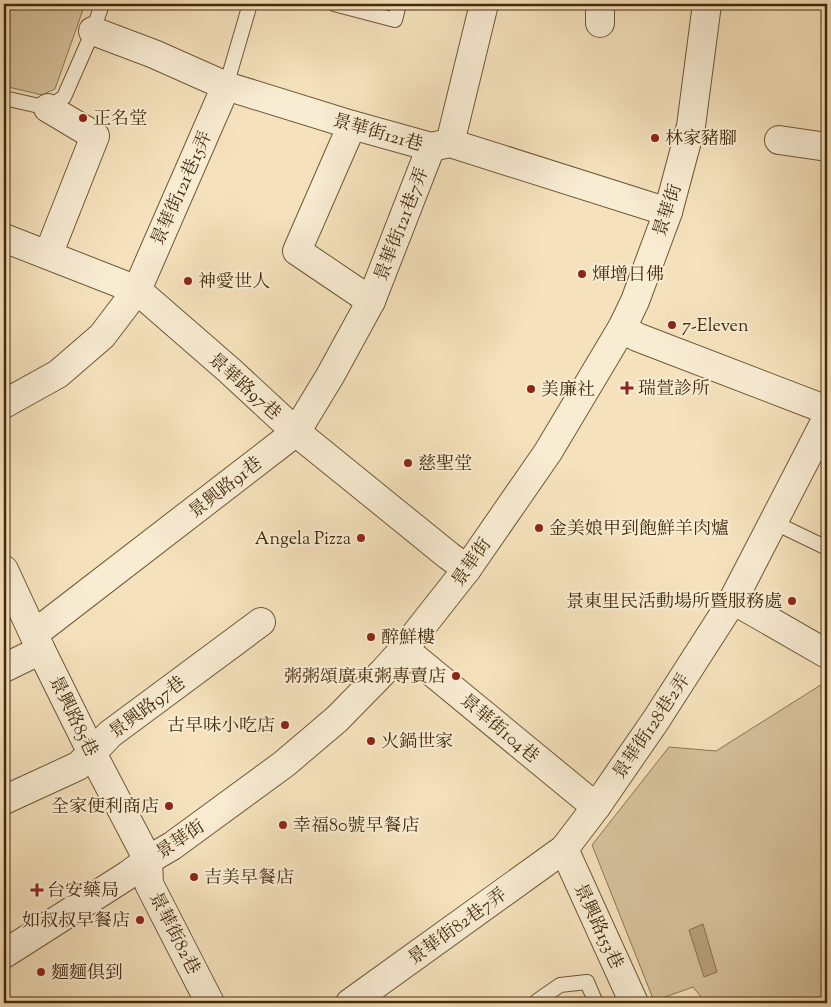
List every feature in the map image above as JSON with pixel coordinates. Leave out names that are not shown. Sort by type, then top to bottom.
[{"type":"street","name":"景華街121巷7弄","points":[[371,301],[441,145],[484,4]]},
{"type":"street","name":"景華街","points":[[4,954],[172,846],[284,764],[337,719],[383,672],[404,649],[467,569],[548,452],[622,328],[635,301],[668,212],[691,126],[707,4]]},
{"type":"street","name":"景華街121巷","points":[[93,31],[154,54],[226,86],[352,125],[441,145],[668,212]]},
{"type":"street","name":"景華街121巷15弄","points":[[137,290],[226,86]]},
{"type":"street","points":[[48,108],[95,136],[48,255]]},
{"type":"street","points":[[352,125],[297,250],[371,301]]},
{"type":"street","points":[[779,140],[827,146]]},
{"type":"street","name":"景華路97巷","points":[[4,238],[137,290],[229,370],[296,432],[467,569]]},
{"type":"street","points":[[4,404],[58,374],[102,336],[137,290]]},
{"type":"street","name":"景興路91巷","points":[[4,668],[296,432],[330,376],[371,301]]},
{"type":"street","points":[[622,328],[637,337],[827,410]]},
{"type":"street","name":"景華街128巷2弄","points":[[564,849],[596,807],[656,720],[733,600],[827,418]]},
{"type":"street","name":"景興路85巷","points":[[4,570],[92,753],[148,860]]},
{"type":"street","points":[[733,600],[827,654]]},
{"type":"street","name":"景興路97巷","points":[[4,800],[78,766],[110,734],[261,622]]},
{"type":"street","name":"景華街104巷","points":[[404,649],[596,807]]},
{"type":"street","name":"景華街82巷7弄","points":[[350,1003],[564,849]]},
{"type":"street","name":"景興路153巷","points":[[564,849],[634,1003]]},
{"type":"street","name":"景華街82巷","points":[[148,860],[149,884],[210,1003]]},
{"type":"lane","points":[[4,98],[48,108],[64,97],[93,31],[102,4]]},
{"type":"lane","points":[[226,86],[250,4]]},
{"type":"lane","points":[[334,4],[395,20],[399,4]]},
{"type":"lane","points":[[774,522],[827,548]]},
{"type":"lane","points":[[537,1001],[560,985],[587,982],[596,1003]]},
{"type":"shaded area","points":[[4,4],[85,4],[55,89],[42,95],[4,86]]},
{"type":"shaded area","points":[[827,681],[827,1003],[706,1003],[693,987],[654,1001],[592,845],[669,747],[716,751]]},
{"type":"shaded area","points":[[703,924],[717,972],[704,977],[689,930]]},
{"type":"place","name":"正名堂","points":[[83,118]]},
{"type":"place","name":"林家豬腳","points":[[655,138]]},
{"type":"place","name":"煇增日佛","points":[[582,274]]},
{"type":"place","name":"神愛世人","points":[[188,281]]},
{"type":"place","name":"7-Eleven","points":[[672,325]]},
{"type":"place","name":"瑞萱診所","points":[[627,388]]},
{"type":"place","name":"美廉社","points":[[531,389]]},
{"type":"place","name":"慈聖堂","points":[[408,463]]},
{"type":"place","name":"金美娘甲到飽鮮羊肉爐","points":[[539,528]]},
{"type":"place","name":"Angela Pizza","points":[[361,538]]},
{"type":"place","name":"景東里民活動場所暨服務處","points":[[792,601]]},
{"type":"place","name":"醉鮮樓","points":[[371,637]]},
{"type":"place","name":"粥粥頌廣東粥專賣店","points":[[456,676]]},
{"type":"place","name":"古早味小吃店","points":[[285,725]]},
{"type":"place","name":"火鍋世家","points":[[371,741]]},
{"type":"place","name":"全家便利商店","points":[[169,806]]},
{"type":"place","name":"幸福80號早餐店","points":[[283,825]]},
{"type":"place","name":"吉美早餐店","points":[[194,877]]},
{"type":"place","name":"台安藥局","points":[[37,890]]},
{"type":"place","name":"如叔叔早餐店","points":[[140,920]]},
{"type":"place","name":"麵麵俱到","points":[[41,972]]}]
